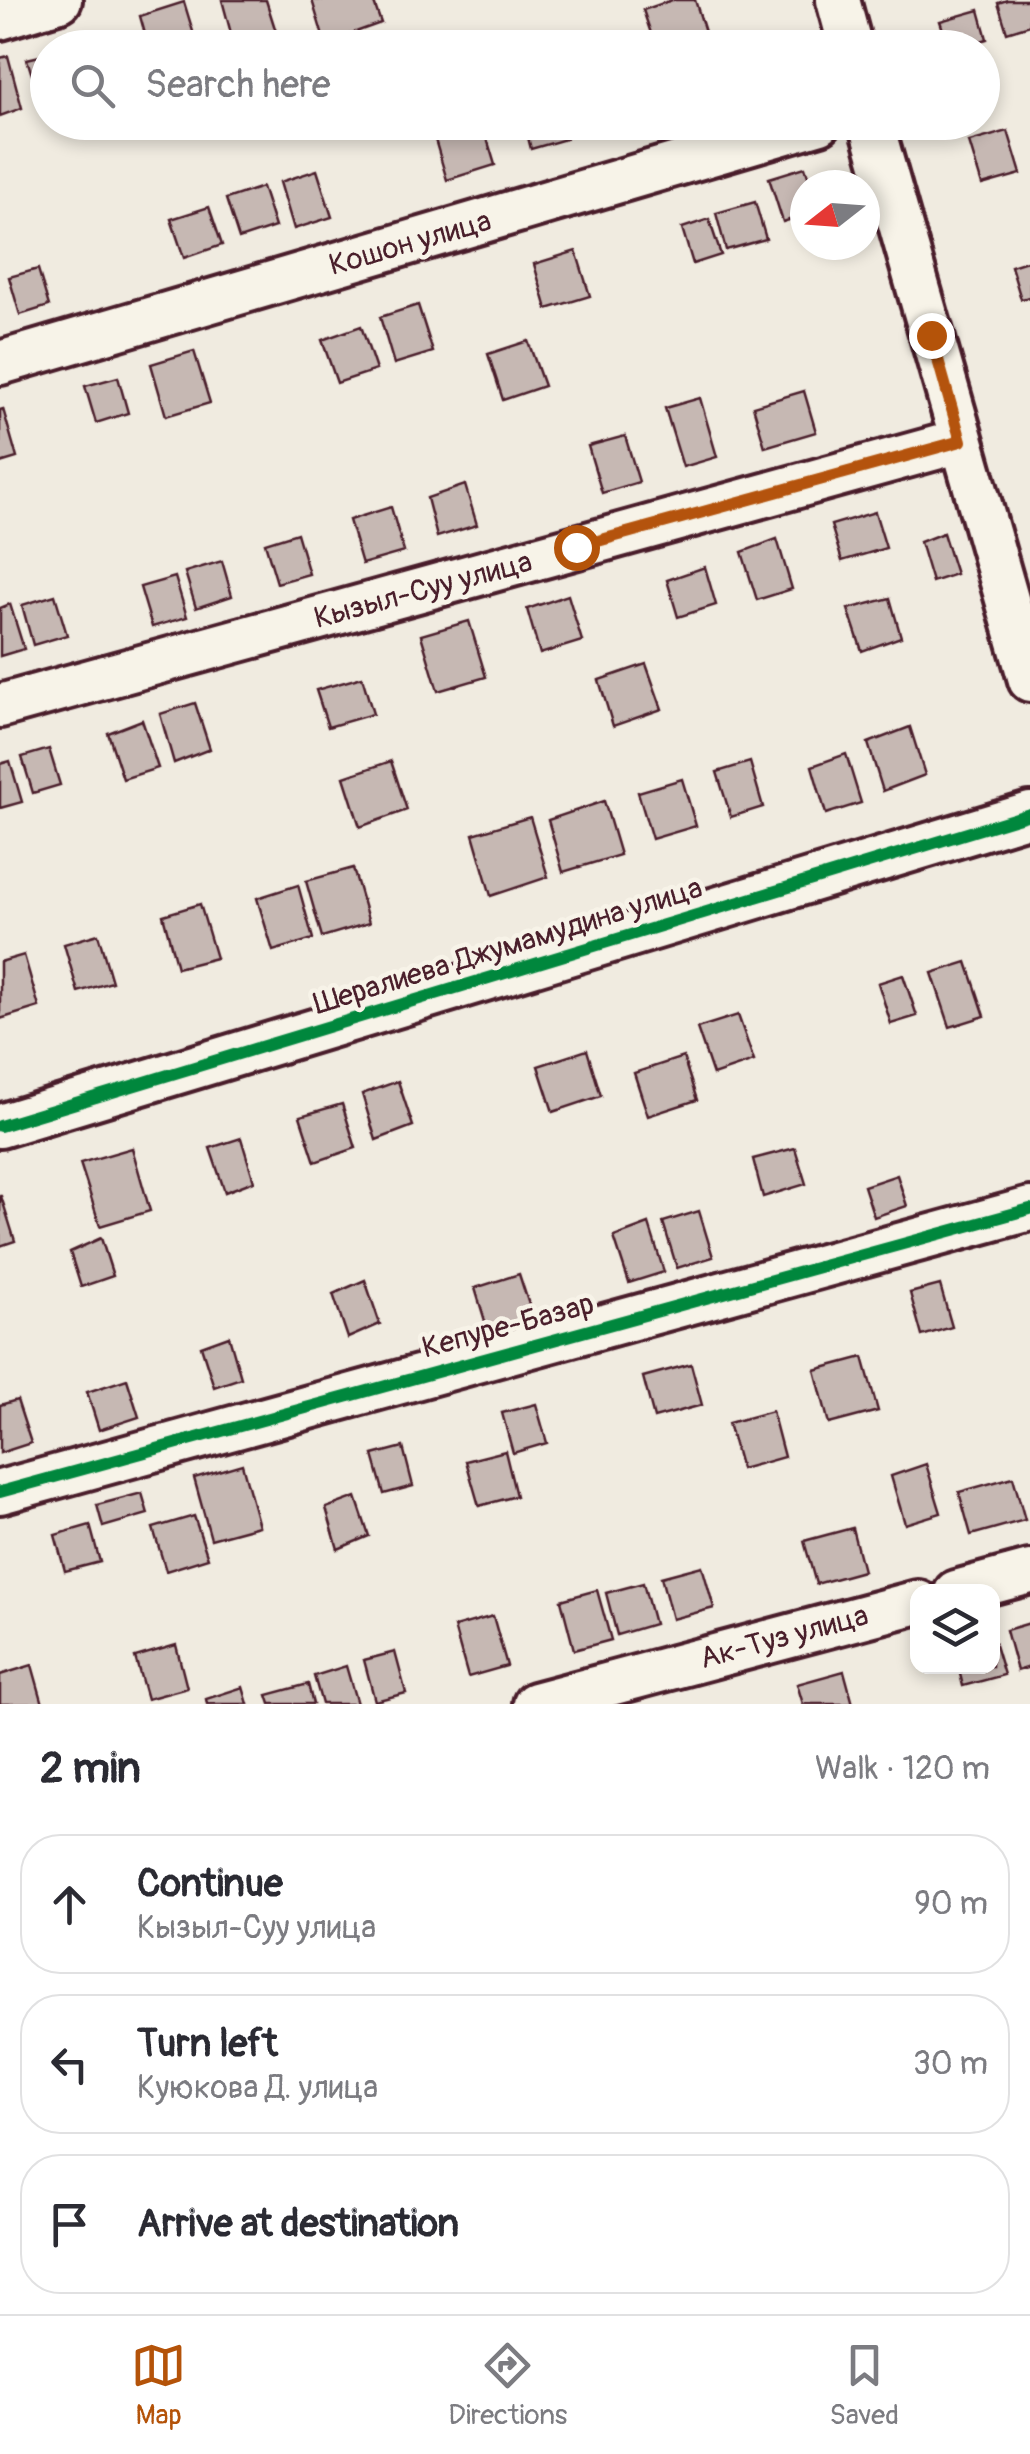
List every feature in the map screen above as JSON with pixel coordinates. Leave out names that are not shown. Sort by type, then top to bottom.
[{"type":"street","points":[[0,18],[60,0]]},
{"type":"street","points":[[838,0],[846,30]]},
{"type":"street","name":"Кошон улица","points":[[0,362],[758,140]]},
{"type":"street","points":[[876,140],[1030,680]]},
{"type":"street","name":"Кызыл-Суу улица","points":[[0,706],[961,441]]},
{"type":"street","name":"Шералиева Джумамудина улица","points":[[0,1126],[1030,814]]},
{"type":"street","name":"Кепуре-Базар","points":[[0,1492],[1030,1209]]},
{"type":"street","points":[[986,1584],[1030,1572]]},
{"type":"street","name":"Ак-Туз улица","points":[[535,1704],[910,1604]]},
{"type":"building","points":[[222,0],[266,0],[275,30],[230,30]]},
{"type":"building","points":[[312,0],[373,0],[381,23],[361,30],[321,30]]},
{"type":"building","points":[[672,0],[695,0],[704,30],[650,30],[643,10]]},
{"type":"building","points":[[1030,0],[1030,25],[1007,32],[998,3]]},
{"type":"building","points":[[184,2],[193,30],[144,30],[140,16]]},
{"type":"building","points":[[979,10],[985,30],[943,30],[940,21]]},
{"type":"building","points":[[8,56],[22,108],[0,116],[0,58]]},
{"type":"building","points":[[1008,131],[1021,174],[982,185],[969,142],[1000,140],[1000,133]]},
{"type":"building","points":[[435,140],[487,140],[495,165],[447,180]]},
{"type":"building","points":[[529,140],[562,140],[531,149]]},
{"type":"building","points":[[317,170],[332,217],[294,229],[280,182]]},
{"type":"building","points":[[790,172],[790,220],[783,222],[769,178]]},
{"type":"building","points":[[262,187],[275,227],[239,239],[226,199]]},
{"type":"building","points":[[755,202],[766,239],[726,250],[716,213]]},
{"type":"building","points":[[209,207],[222,245],[184,258],[171,219]]},
{"type":"building","points":[[709,219],[721,255],[693,264],[682,228]]},
{"type":"building","points":[[576,251],[590,296],[547,309],[534,264]]},
{"type":"building","points":[[1030,260],[1030,297],[1021,299],[1011,266]]},
{"type":"building","points":[[38,269],[49,306],[20,315],[9,277]]},
{"type":"building","points":[[418,305],[433,352],[394,364],[380,317]]},
{"type":"building","points":[[361,326],[376,370],[337,383],[322,340]]},
{"type":"building","points":[[528,341],[544,386],[503,400],[488,354]]},
{"type":"building","points":[[194,351],[210,403],[166,416],[151,364]]},
{"type":"building","points":[[118,377],[128,413],[96,423],[85,386]]},
{"type":"building","points":[[804,391],[816,432],[765,447],[753,406]]},
{"type":"building","points":[[700,398],[717,457],[683,467],[665,408]]},
{"type":"building","points":[[3,409],[17,458],[0,463],[0,410]]},
{"type":"building","points":[[625,436],[639,482],[602,493],[588,446]]},
{"type":"building","points":[[465,485],[477,525],[437,537],[427,498]]},
{"type":"building","points":[[391,507],[404,552],[362,564],[349,520]]},
{"type":"building","points":[[875,512],[886,548],[842,561],[831,525]]},
{"type":"building","points":[[297,533],[309,574],[277,583],[265,543]]},
{"type":"building","points":[[943,533],[956,574],[932,582],[920,542]]},
{"type":"building","points":[[777,539],[792,589],[757,600],[742,552]]},
{"type":"building","points":[[222,561],[232,596],[196,608],[185,572]]},
{"type":"building","points":[[705,567],[716,605],[678,617],[667,580]]},
{"type":"building","points":[[175,577],[187,617],[152,627],[140,587]]},
{"type":"building","points":[[55,595],[67,635],[33,645],[22,605]]},
{"type":"building","points":[[568,595],[582,641],[540,654],[527,609]]},
{"type":"building","points":[[890,598],[901,637],[862,651],[848,609]]},
{"type":"building","points":[[10,604],[24,649],[0,656],[0,608]]},
{"type":"building","points":[[469,621],[486,677],[438,691],[421,635]]},
{"type":"building","points":[[646,664],[662,709],[613,726],[599,680]]},
{"type":"building","points":[[362,677],[373,714],[328,727],[316,690]]},
{"type":"building","points":[[195,703],[210,749],[174,763],[160,714]]},
{"type":"building","points":[[142,720],[158,768],[123,779],[108,733]]},
{"type":"building","points":[[910,727],[925,775],[883,791],[868,743]]},
{"type":"building","points":[[49,749],[60,785],[33,793],[22,757]]},
{"type":"building","points":[[846,754],[861,803],[826,814],[812,766]]},
{"type":"building","points":[[10,761],[22,802],[0,808],[0,764]]},
{"type":"building","points":[[391,761],[407,810],[360,827],[344,777]]},
{"type":"building","points":[[750,762],[763,807],[731,817],[717,772]]},
{"type":"building","points":[[682,779],[696,826],[652,839],[638,792]]},
{"type":"building","points":[[604,801],[620,855],[563,872],[548,820]]},
{"type":"building","points":[[530,817],[548,877],[491,896],[473,834]]},
{"type":"building","points":[[353,868],[369,923],[322,937],[306,881]]},
{"type":"building","points":[[298,885],[313,939],[273,951],[257,898]]},
{"type":"building","points":[[200,904],[216,958],[177,968],[163,915]]},
{"type":"building","points":[[98,934],[112,982],[78,992],[64,944]]},
{"type":"building","points":[[24,955],[39,1007],[0,1019],[0,962]]},
{"type":"building","points":[[967,962],[985,1016],[950,1027],[932,973]]},
{"type":"building","points":[[903,975],[917,1016],[891,1024],[878,983]]},
{"type":"building","points":[[738,1015],[754,1061],[713,1075],[697,1028]]},
{"type":"building","points":[[587,1050],[601,1096],[553,1112],[538,1066]]},
{"type":"building","points":[[683,1057],[697,1100],[648,1116],[634,1073]]},
{"type":"building","points":[[398,1081],[413,1126],[376,1140],[362,1094]]},
{"type":"building","points":[[342,1104],[356,1148],[315,1162],[300,1116]]},
{"type":"building","points":[[241,1138],[254,1181],[225,1192],[210,1148]]},
{"type":"building","points":[[132,1148],[150,1211],[100,1226],[80,1163]]},
{"type":"building","points":[[795,1148],[806,1184],[763,1197],[753,1159]]},
{"type":"building","points":[[897,1175],[907,1206],[874,1217],[864,1186]]},
{"type":"building","points":[[0,1196],[15,1241],[0,1246]]},
{"type":"building","points":[[699,1211],[713,1257],[677,1268],[663,1222]]},
{"type":"building","points":[[649,1224],[664,1272],[629,1283],[614,1237]]},
{"type":"building","points":[[101,1238],[113,1276],[81,1287],[70,1252]]},
{"type":"building","points":[[519,1274],[533,1317],[488,1331],[475,1288]]},
{"type":"building","points":[[365,1280],[380,1324],[348,1338],[333,1294]]},
{"type":"building","points":[[940,1285],[952,1327],[922,1336],[910,1293]]},
{"type":"building","points":[[229,1336],[241,1378],[214,1387],[201,1346]]},
{"type":"building","points":[[863,1357],[878,1411],[829,1424],[815,1370]]},
{"type":"building","points":[[691,1364],[702,1405],[654,1418],[643,1377]]},
{"type":"building","points":[[127,1379],[139,1417],[99,1430],[87,1392]]},
{"type":"building","points":[[17,1400],[31,1443],[0,1453],[0,1405]]},
{"type":"building","points":[[536,1404],[547,1443],[513,1453],[502,1413]]},
{"type":"building","points":[[772,1411],[784,1457],[741,1469],[728,1423]]},
{"type":"building","points":[[403,1447],[413,1486],[384,1494],[373,1455]]},
{"type":"building","points":[[505,1451],[516,1496],[479,1506],[466,1461]]},
{"type":"building","points":[[242,1464],[259,1526],[211,1539],[194,1478]]},
{"type":"building","points":[[926,1464],[941,1513],[905,1524],[891,1476]]},
{"type":"building","points":[[1013,1477],[1025,1520],[971,1535],[959,1492]]},
{"type":"building","points":[[142,1493],[148,1514],[103,1527],[97,1505]]},
{"type":"building","points":[[356,1497],[369,1536],[338,1549],[326,1508]]},
{"type":"building","points":[[194,1516],[208,1558],[166,1571],[153,1528]]},
{"type":"building","points":[[90,1525],[100,1562],[65,1571],[55,1535]]},
{"type":"building","points":[[852,1528],[863,1571],[816,1584],[804,1541]]},
{"type":"building","points":[[702,1566],[714,1608],[672,1619],[661,1577]]},
{"type":"building","points":[[643,1583],[654,1624],[617,1635],[606,1593]]},
{"type":"building","points":[[597,1590],[611,1640],[574,1650],[561,1600]]},
{"type":"building","points":[[493,1616],[507,1666],[468,1677],[454,1627]]},
{"type":"building","points":[[1030,1623],[1030,1667],[1017,1671],[1006,1630]]},
{"type":"building","points":[[176,1645],[187,1688],[147,1699],[135,1657]]},
{"type":"building","points":[[395,1652],[406,1693],[375,1701],[364,1660]]},
{"type":"building","points":[[1000,1662],[1004,1675],[963,1686],[960,1674],[1000,1674]]},
{"type":"building","points":[[32,1665],[43,1704],[0,1704],[0,1675]]},
{"type":"building","points":[[346,1666],[357,1704],[322,1704],[314,1676]]},
{"type":"building","points":[[844,1671],[853,1704],[803,1704],[797,1684]]},
{"type":"building","points":[[308,1684],[313,1704],[270,1704],[267,1695]]},
{"type":"building","points":[[243,1687],[248,1704],[207,1704],[206,1699]]},
{"type":"cycle path","points":[[0,1126],[1030,814]]},
{"type":"cycle path","points":[[0,1492],[1030,1209]]},
{"type":"route","points":[[576,547],[961,441],[931,335]]}]
